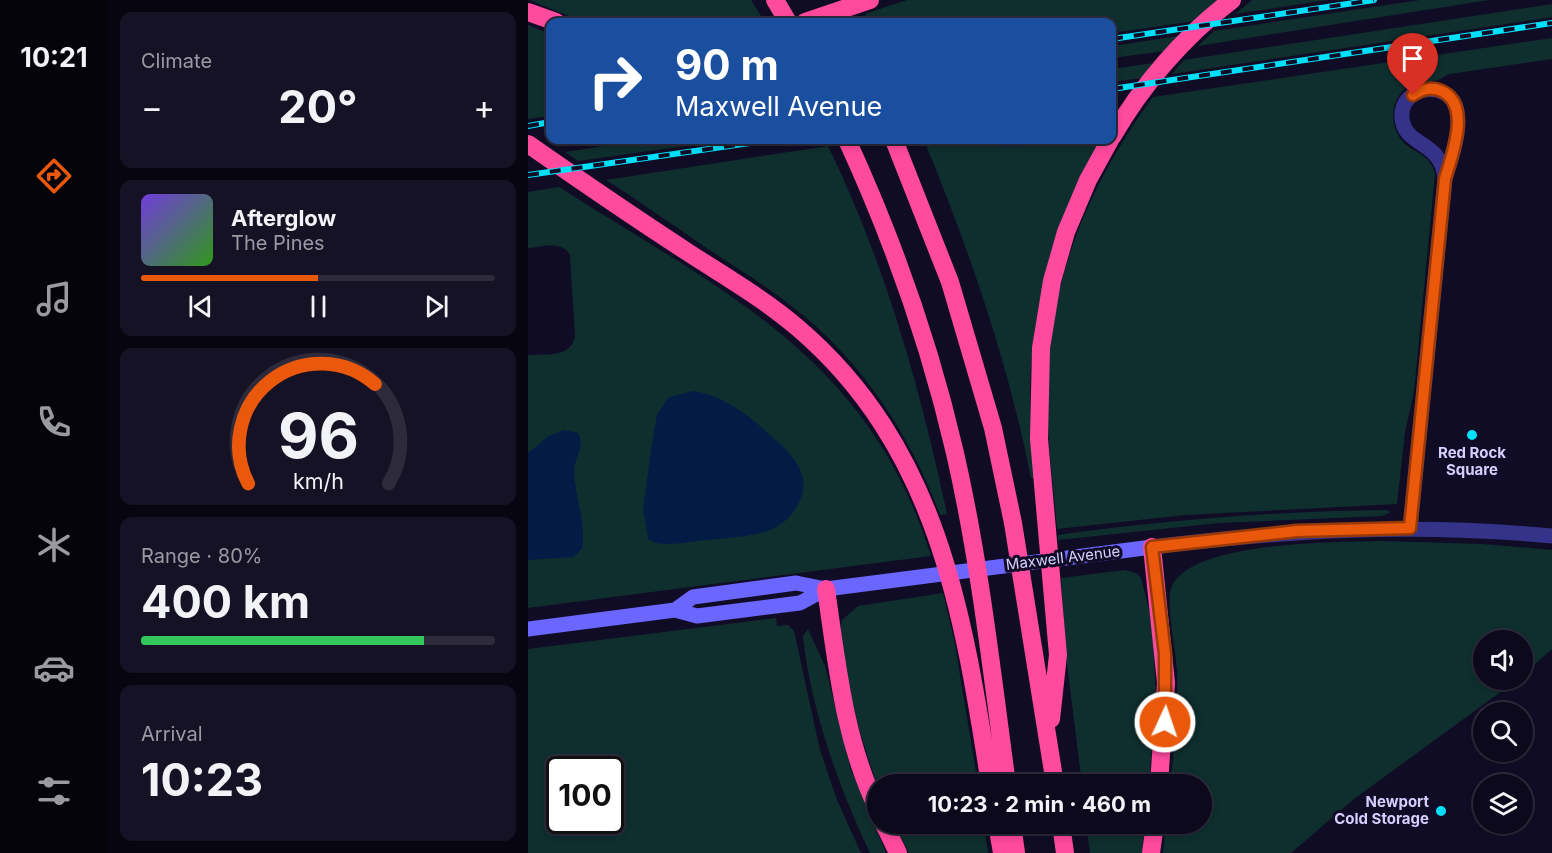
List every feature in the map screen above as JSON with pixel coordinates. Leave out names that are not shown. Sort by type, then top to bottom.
[{"type":"highway","points":[[775,0],[786,18]]},
{"type":"highway","points":[[824,0],[834,18]]},
{"type":"highway","points":[[842,0],[852,18]]},
{"type":"highway","points":[[817,18],[870,0]]},
{"type":"highway","points":[[1116,130],[1129,108],[1166,63],[1192,34],[1232,0]]},
{"type":"highway","points":[[528,12],[546,18]]},
{"type":"highway","points":[[528,144],[596,192]]},
{"type":"highway","points":[[850,144],[922,334],[948,423],[969,524],[1006,774]]},
{"type":"highway","points":[[897,144],[934,237],[969,342],[993,428],[1012,518],[1054,774]]},
{"type":"highway","points":[[1049,741],[1058,655],[1038,405],[1043,330],[1061,248],[1093,171],[1108,144]]},
{"type":"highway","points":[[528,152],[596,192],[763,301],[799,329],[832,360],[857,388],[888,431],[918,486],[934,529],[961,622],[988,774]]},
{"type":"highway","points":[[1152,547],[1166,683],[1160,774]]},
{"type":"highway","points":[[826,589],[848,725],[867,784]]},
{"type":"highway","points":[[889,834],[898,853]]},
{"type":"highway","points":[[998,834],[1002,853]]},
{"type":"highway","points":[[1013,834],[1016,853]]},
{"type":"highway","points":[[1062,834],[1065,853]]},
{"type":"highway","points":[[1151,853],[1154,834]]},
{"type":"main road","name":"Maxwell Avenue","points":[[528,629],[675,610],[697,616],[800,603],[826,589],[1152,547]]},
{"type":"street","points":[[1410,528],[1445,179],[1454,145],[1457,110],[1444,93],[1434,89],[1423,89],[1413,95],[1404,105],[1402,123],[1410,136],[1429,148],[1440,159],[1445,179]]},
{"type":"street","name":"Maxwell Avenue","points":[[1152,547],[1297,531],[1410,528],[1552,536]]},
{"type":"green space","points":[[530,0],[751,0],[762,18],[573,18]]},
{"type":"green space","points":[[907,0],[1219,0],[1195,21],[1116,32],[1116,18],[867,18],[865,14]]},
{"type":"green space","points":[[1252,0],[1328,0],[1235,14]]},
{"type":"green space","points":[[1420,0],[1489,0],[1198,46],[1214,31]]},
{"type":"green space","points":[[1552,4],[1552,17],[1172,74],[1184,60]]},
{"type":"green space","points":[[528,25],[546,32],[546,117],[528,119]]},
{"type":"green space","points":[[1179,36],[1165,51],[1116,57],[1116,45]]},
{"type":"green space","points":[[1552,38],[1552,59],[1450,74],[1438,80],[1418,82],[1403,90],[1395,104],[1393,120],[1398,135],[1403,142],[1430,162],[1435,174],[1414,392],[1405,432],[1397,504],[1185,515],[1057,529],[1048,428],[1047,388],[1052,329],[1059,293],[1068,258],[1095,192],[1112,159],[1153,97]]},
{"type":"green space","points":[[1154,63],[1142,78],[1116,81],[1116,68]]},
{"type":"green space","points":[[616,144],[699,144],[578,161],[565,152]]},
{"type":"green space","points":[[926,144],[1098,144],[1085,168],[1060,228],[1042,290],[1032,354],[1030,386],[1035,478],[1031,478],[1011,392],[986,306]]},
{"type":"green space","points":[[828,146],[867,235],[899,326],[925,419],[947,514],[940,515],[916,459],[885,407],[868,382],[827,337],[770,290],[606,180]]},
{"type":"green space","points":[[559,187],[732,297],[783,336],[829,379],[870,429],[904,487],[931,556],[528,608],[528,355],[563,351],[573,343],[575,336],[570,255],[562,247],[557,246],[528,248],[528,192]]},
{"type":"green space","points":[[1386,510],[1391,512],[1382,516],[1219,523],[1058,540],[1058,535],[1181,521],[1263,514]]},
{"type":"green space","points":[[1332,542],[1482,544],[1552,550],[1552,649],[1533,666],[1533,630],[1473,630],[1473,690],[1503,690],[1487,702],[1473,702],[1473,712],[1354,799],[1291,853],[1163,853],[1165,834],[1212,834],[1212,774],[1171,774],[1176,728],[1177,685],[1170,605],[1171,589],[1182,573],[1204,561],[1266,547]]},
{"type":"green space","points":[[1124,570],[1136,573],[1141,578],[1152,622],[1156,698],[1150,774],[1081,774],[1067,664],[1061,578]]},
{"type":"green space","points":[[943,593],[954,639],[976,774],[874,774],[847,678],[841,635],[842,620],[858,606]]},
{"type":"green space","points":[[776,618],[777,626],[788,625],[794,631],[820,750],[837,800],[861,853],[528,853],[528,649]]},
{"type":"green space","points":[[808,629],[825,666],[851,770],[867,808],[867,834],[878,834],[886,853],[870,853],[847,802],[819,719],[803,636]]},
{"type":"green space","points":[[899,834],[985,834],[988,853],[909,853]]},
{"type":"green space","points":[[1087,834],[1144,834],[1142,853],[1090,853]]},
{"type":"water","points":[[992,144],[1046,144],[1034,146]]},
{"type":"water","points":[[693,391],[724,401],[743,412],[776,440],[798,465],[804,485],[802,495],[792,514],[778,526],[746,536],[676,544],[660,544],[648,539],[643,509],[657,414],[669,397]]},
{"type":"water","points":[[564,430],[578,433],[581,444],[574,474],[582,520],[582,549],[573,557],[528,560],[528,453],[549,436]]},
{"type":"railway","points":[[1116,38],[1374,0]]},
{"type":"railway","points":[[1116,88],[1552,23]]},
{"type":"railway","points":[[528,126],[546,123]]},
{"type":"railway","points":[[528,175],[743,144]]},
{"type":"place","name":"Red Rock Square","points":[[1472,435]]},
{"type":"place","name":"Newport Cold Storage","points":[[1441,811]]},
{"type":"route","points":[[1165,722],[1165,654],[1152,547],[1297,531],[1410,528],[1445,179],[1454,145],[1457,117],[1453,102],[1441,91],[1426,89],[1413,95]]}]
